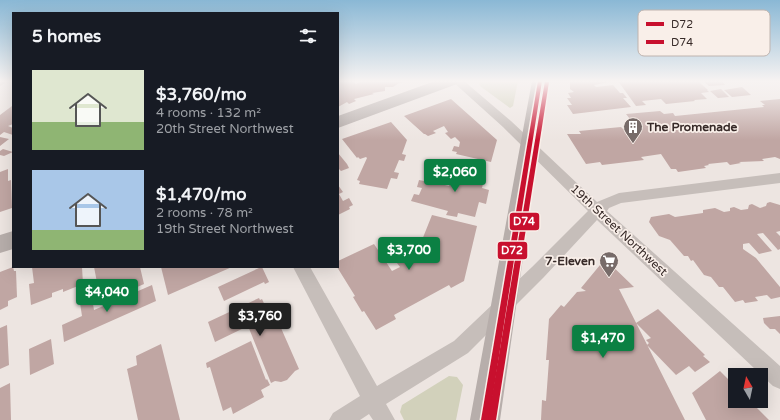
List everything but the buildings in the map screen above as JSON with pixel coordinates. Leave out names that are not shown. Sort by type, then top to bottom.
[{"type":"main road","points":[[339,122],[398,101]]},
{"type":"main road","points":[[485,420],[505,305],[528,144],[536,101]]},
{"type":"main road","points":[[0,244],[12,240]]},
{"type":"street","name":"19th Street Northwest","points":[[479,101],[507,124],[597,211],[780,379]]},
{"type":"street","points":[[340,420],[461,347],[505,305],[604,204],[620,198],[780,178]]},
{"type":"street","points":[[302,268],[384,420]]},
{"type":"green space","points":[[500,101],[514,101],[513,106],[510,108]]},
{"type":"green space","points":[[449,376],[457,377],[463,385],[456,420],[404,420],[400,412],[402,405]]},
{"type":"transit line","name":"D72","points":[[485,420],[537,101]]},
{"type":"transit line","name":"D74","points":[[492,420],[544,101]]},
{"type":"place","name":"The Promenade","points":[[633,144]]},
{"type":"place","name":"7-Eleven","points":[[609,278]]}]
